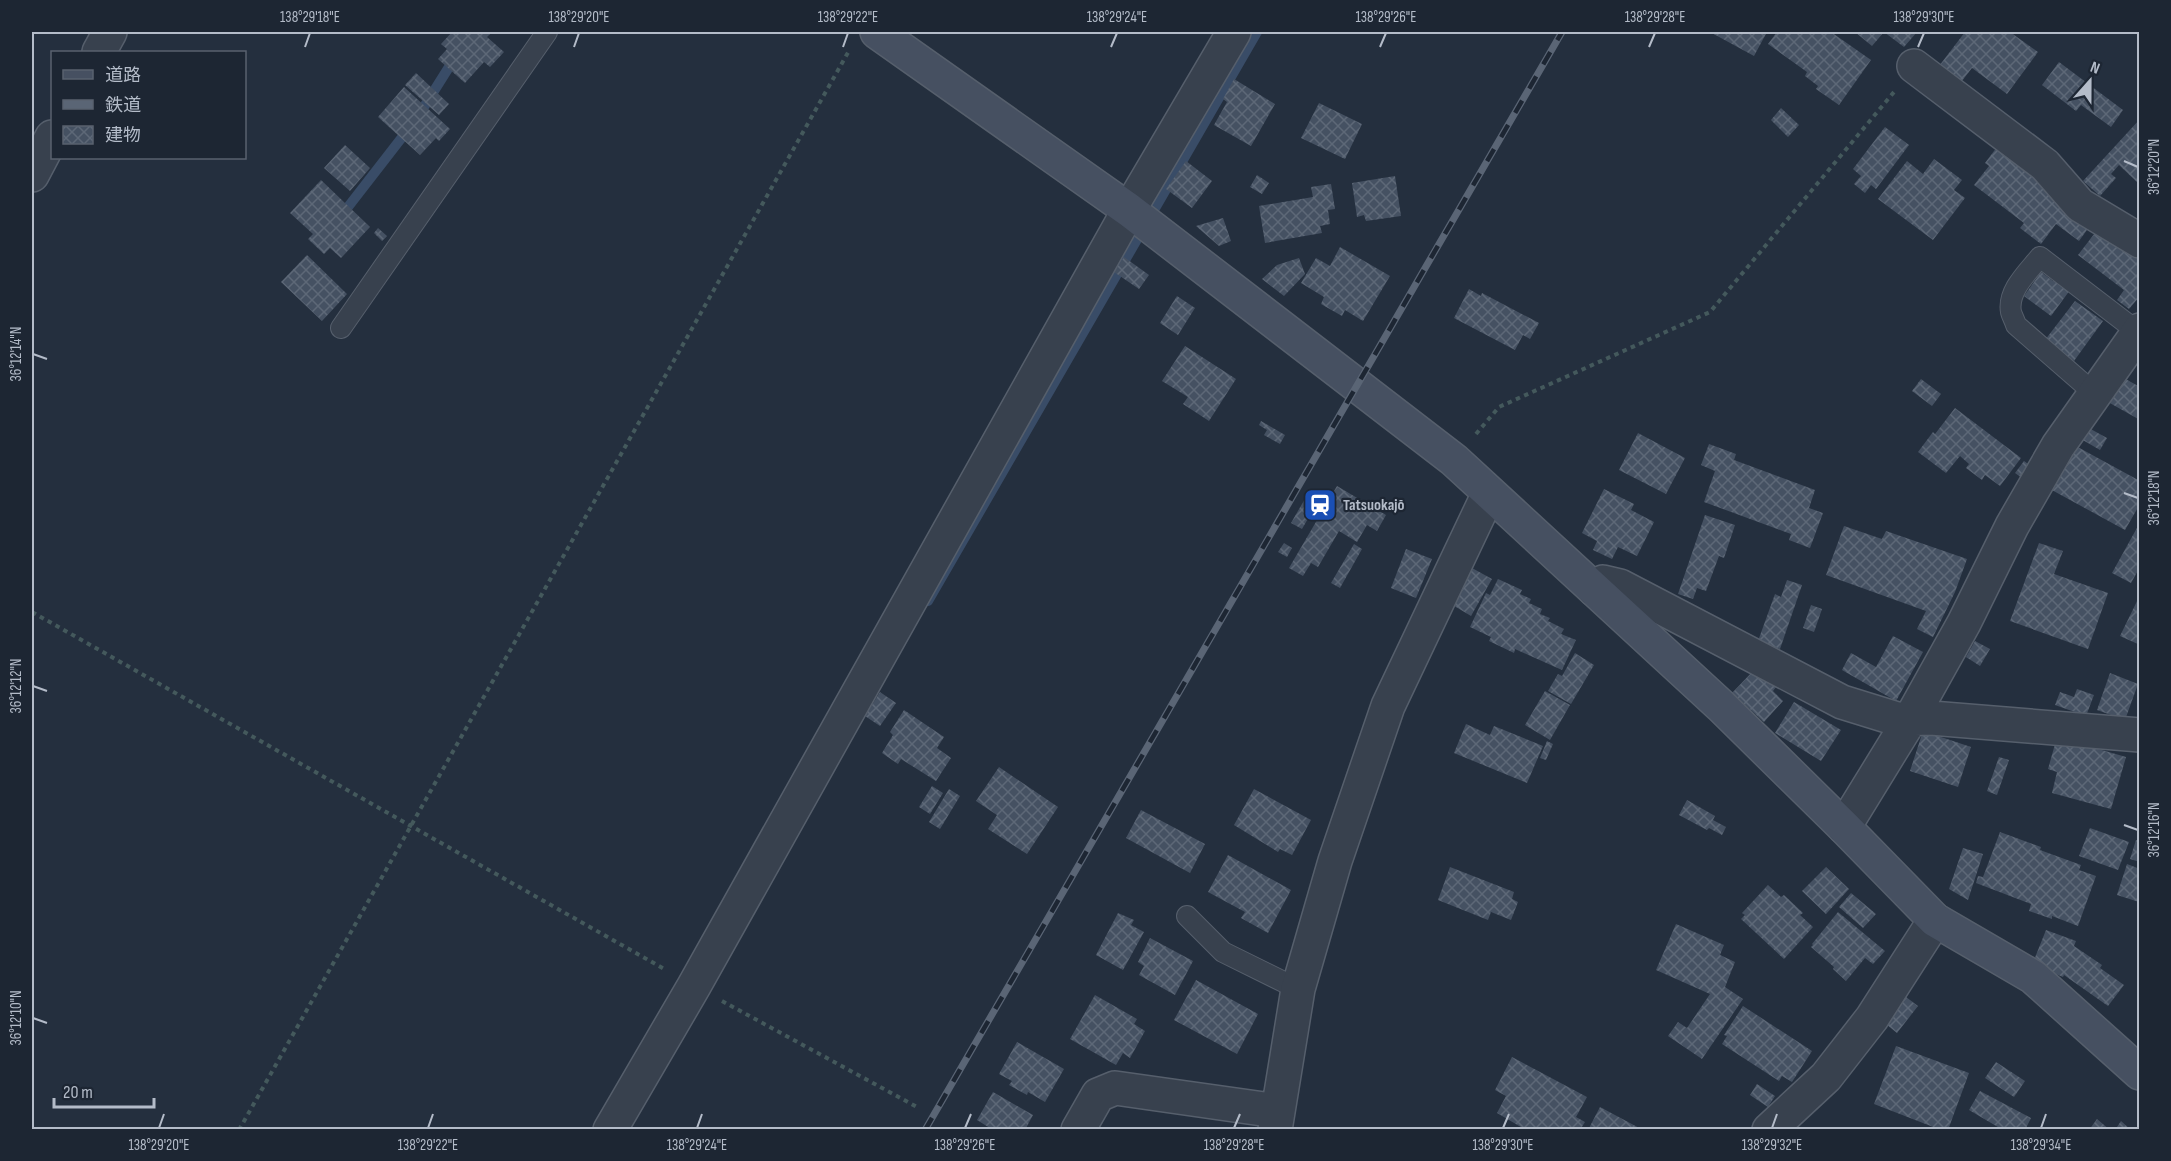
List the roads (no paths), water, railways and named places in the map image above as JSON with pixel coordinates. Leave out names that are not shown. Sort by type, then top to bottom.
[{"type":"street","points":[[100,51],[110,32]]},
{"type":"street","points":[[610,1130],[694,986],[1129,210],[1234,32]]},
{"type":"street","points":[[866,37],[1129,210],[1454,460],[1721,706],[1935,920],[2033,977],[2139,1073]]},
{"type":"street","points":[[1914,66],[2045,165],[2080,204],[2139,241]]},
{"type":"street","points":[[32,175],[51,139]]},
{"type":"street","points":[[1844,827],[1911,718],[1964,623],[2012,526],[2058,446],[2139,331]]},
{"type":"street","points":[[1078,1130],[1098,1095],[1115,1088],[1276,1120],[1298,989],[1335,861],[1388,706],[1489,493]]},
{"type":"street","points":[[1593,589],[1603,582],[1620,586],[1842,702],[1879,715],[1898,719],[1931,718],[2139,735]]},
{"type":"street","points":[[1769,1130],[1826,1077],[1872,1018],[1935,920]]},
{"type":"lane","points":[[341,328],[547,32]]},
{"type":"lane","points":[[2094,393],[2016,325],[2011,303],[2012,296],[2021,281],[2040,257],[2139,331]]},
{"type":"lane","points":[[1187,916],[1223,952],[1298,989]]},
{"type":"waterway","points":[[341,216],[417,118],[471,32]]},
{"type":"waterway","points":[[928,601],[1257,32]]},
{"type":"railway","points":[[925,1130],[1562,32]]},
{"type":"place","name":"Tatsuokajō","points":[[1320,505]]}]
